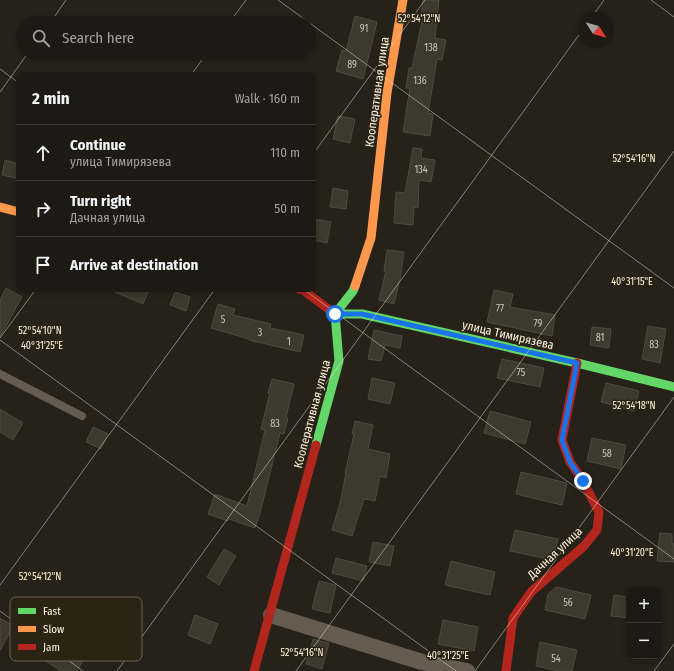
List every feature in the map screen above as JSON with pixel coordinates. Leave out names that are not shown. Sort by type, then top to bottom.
[{"type":"street","name":"Кооперативная улица","points":[[254,671],[271,616],[339,361],[335,314],[353,291],[371,238],[387,93],[403,0]]},
{"type":"street","points":[[305,292],[335,314]]},
{"type":"street","name":"улица Тимирязева","points":[[335,314],[362,314],[674,386]]},
{"type":"street","name":"Дачная улица","points":[[506,671],[513,618],[531,592],[584,546],[596,530],[599,512],[583,481],[570,462],[562,440],[577,363]]},
{"type":"street","points":[[271,616],[422,662],[467,671]]},
{"type":"lane","points":[[0,374],[82,416]]},
{"type":"building","points":[[423,0],[439,0],[435,38],[446,40],[442,60],[437,59],[428,113],[433,114],[430,136],[403,132],[410,88],[406,88],[409,68],[412,68],[423,17],[421,16]]},
{"type":"building","points":[[355,16],[377,22],[363,79],[336,71],[342,50],[346,51]]},
{"type":"building","points":[[338,116],[355,119],[350,143],[333,139]]},
{"type":"building","points":[[413,148],[422,149],[421,158],[435,160],[431,182],[419,180],[418,208],[414,207],[413,225],[394,223],[396,192],[405,193]]},
{"type":"building","points":[[5,160],[16,163],[16,178],[2,175]]},
{"type":"building","points":[[333,188],[348,191],[346,209],[330,207]]},
{"type":"building","points":[[316,220],[331,222],[327,243],[316,241]]},
{"type":"building","points":[[387,250],[404,252],[394,304],[379,300],[386,271],[384,271]]},
{"type":"building","points":[[6,288],[22,297],[0,337],[0,300]]},
{"type":"building","points":[[494,290],[513,294],[510,307],[555,315],[552,336],[487,322]]},
{"type":"building","points":[[115,292],[148,292],[143,304]]},
{"type":"building","points":[[175,292],[190,297],[186,311],[170,305]]},
{"type":"building","points":[[218,304],[235,309],[233,315],[271,324],[270,328],[304,335],[300,352],[249,340],[211,328]]},
{"type":"building","points":[[648,326],[666,329],[660,363],[642,359]]},
{"type":"building","points":[[592,327],[611,329],[609,348],[590,345]]},
{"type":"building","points":[[374,330],[402,336],[400,348],[385,345],[381,361],[368,359]]},
{"type":"building","points":[[502,359],[544,368],[540,387],[497,378]]},
{"type":"building","points":[[372,378],[395,383],[390,404],[368,399]]},
{"type":"building","points":[[272,379],[294,384],[286,417],[288,418],[284,434],[280,433],[255,528],[229,519],[228,521],[208,514],[215,494],[247,506],[265,430],[261,429]]},
{"type":"building","points":[[606,383],[639,391],[634,411],[601,402]]},
{"type":"building","points":[[0,409],[23,423],[13,440],[0,432]]},
{"type":"building","points":[[490,411],[531,422],[525,444],[484,433]]},
{"type":"building","points":[[355,421],[373,425],[368,449],[390,454],[386,478],[380,476],[375,501],[364,499],[352,536],[332,530],[340,503],[354,434],[352,434]]},
{"type":"building","points":[[93,427],[108,434],[101,449],[86,442]]},
{"type":"building","points":[[592,438],[626,445],[621,469],[587,461]]},
{"type":"building","points":[[521,472],[567,483],[562,505],[516,494]]},
{"type":"building","points":[[515,530],[558,539],[554,555],[549,559],[510,551]]},
{"type":"building","points":[[660,533],[672,534],[672,544],[674,544],[674,562],[657,561]]},
{"type":"building","points":[[373,542],[394,546],[390,566],[369,562]]},
{"type":"building","points":[[224,549],[236,556],[219,585],[207,577]]},
{"type":"building","points":[[336,558],[367,566],[363,581],[332,573]]},
{"type":"building","points":[[451,561],[495,572],[490,595],[445,585]]},
{"type":"building","points":[[319,581],[336,585],[330,613],[312,609]]},
{"type":"building","points":[[556,587],[591,595],[585,619],[545,610],[548,594]]},
{"type":"building","points":[[614,595],[626,597],[626,618],[611,616]]},
{"type":"building","points":[[195,615],[218,624],[210,644],[188,635]]},
{"type":"building","points":[[0,618],[10,624],[10,633],[0,650]]},
{"type":"building","points":[[443,620],[478,627],[474,651],[438,644]]},
{"type":"building","points":[[313,639],[329,643],[322,669],[306,664]]},
{"type":"building","points":[[540,642],[577,650],[572,671],[559,671],[536,666]]},
{"type":"building","points":[[46,661],[83,661],[77,671],[61,671]]},
{"type":"traffic: fast","points":[[316,445],[339,361],[335,314],[353,291],[355,286]]},
{"type":"traffic: fast","points":[[335,314],[362,314],[577,363],[674,387]]},
{"type":"traffic: slow","points":[[355,286],[371,238],[387,93],[403,0]]},
{"type":"traffic: slow","points":[[0,207],[16,211]]},
{"type":"traffic: jam","points":[[306,292],[335,314]]},
{"type":"traffic: jam","points":[[506,671],[513,618],[531,592],[584,546],[597,530],[599,512],[583,481],[570,462],[562,440],[577,363]]},
{"type":"traffic: jam","points":[[254,671],[316,445]]},
{"type":"route","points":[[335,314],[362,314],[577,363],[562,440],[570,462],[583,481]]}]
